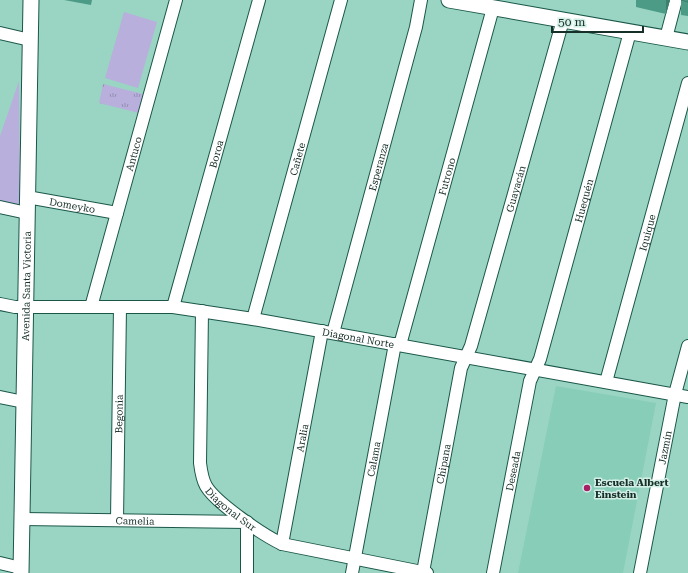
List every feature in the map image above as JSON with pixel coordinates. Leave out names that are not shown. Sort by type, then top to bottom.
[{"type":"street","name":"Avenida Santa Victoria","points":[[21,571],[30,0]]},
{"type":"street","name":"Antuco","points":[[91,307],[176,0]]},
{"type":"street","name":"Boroa","points":[[174,307],[259,0]]},
{"type":"street","name":"Cañete","points":[[253,319],[341,0]]},
{"type":"street","name":"Esperanza","points":[[327,332],[416,27],[421,0]]},
{"type":"street","points":[[449,0],[688,42]]},
{"type":"street","points":[[666,38],[676,0]]},
{"type":"street","name":"Futrono","points":[[398,345],[493,8]]},
{"type":"street","name":"Guayacán","points":[[466,357],[471,346],[563,20]]},
{"type":"street","name":"Huequén","points":[[536,369],[630,32]]},
{"type":"street","points":[[0,33],[30,40]]},
{"type":"street","name":"Iquique","points":[[606,382],[688,84]]},
{"type":"street","name":"Domeyko","points":[[27,197],[117,213]]},
{"type":"street","points":[[0,207],[27,213]]},
{"type":"street","name":"Diagonal Norte","points":[[0,304],[15,306],[174,307],[253,319],[688,397]]},
{"type":"street","name":"Begonia","points":[[117,520],[120,307]]},
{"type":"street","name":"Diagonal Sur","points":[[202,311],[200,463],[203,481],[211,493],[247,522],[271,539],[282,544],[425,573]]},
{"type":"street","name":"Aralia","points":[[282,544],[327,332]]},
{"type":"street","name":"Calama","points":[[352,573],[398,345]]},
{"type":"street","name":"Jazmín","points":[[640,573],[675,394],[688,346]]},
{"type":"street","name":"Chipana","points":[[425,573],[461,368],[466,357]]},
{"type":"street","name":"Deseada","points":[[493,573],[530,381],[536,369]]},
{"type":"street","points":[[0,396],[24,402]]},
{"type":"street","name":"Camelia","points":[[22,519],[247,522]]},
{"type":"street","points":[[247,522],[247,573]]},
{"type":"street","points":[[0,563],[21,571]]},
{"type":"shaded area","name":"Escuela Albert Einstein","points":[[556,386],[656,403],[623,573],[518,573]]},
{"type":"green space","points":[[124,12],[157,22],[138,88],[105,78]]},
{"type":"green space","points":[[19,81],[20,208],[0,203],[0,136]]},
{"type":"green space","points":[[103,84],[143,94],[139,113],[99,103]]},
{"type":"place","name":"Escuela Albert Einstein","points":[[587,488]]}]
